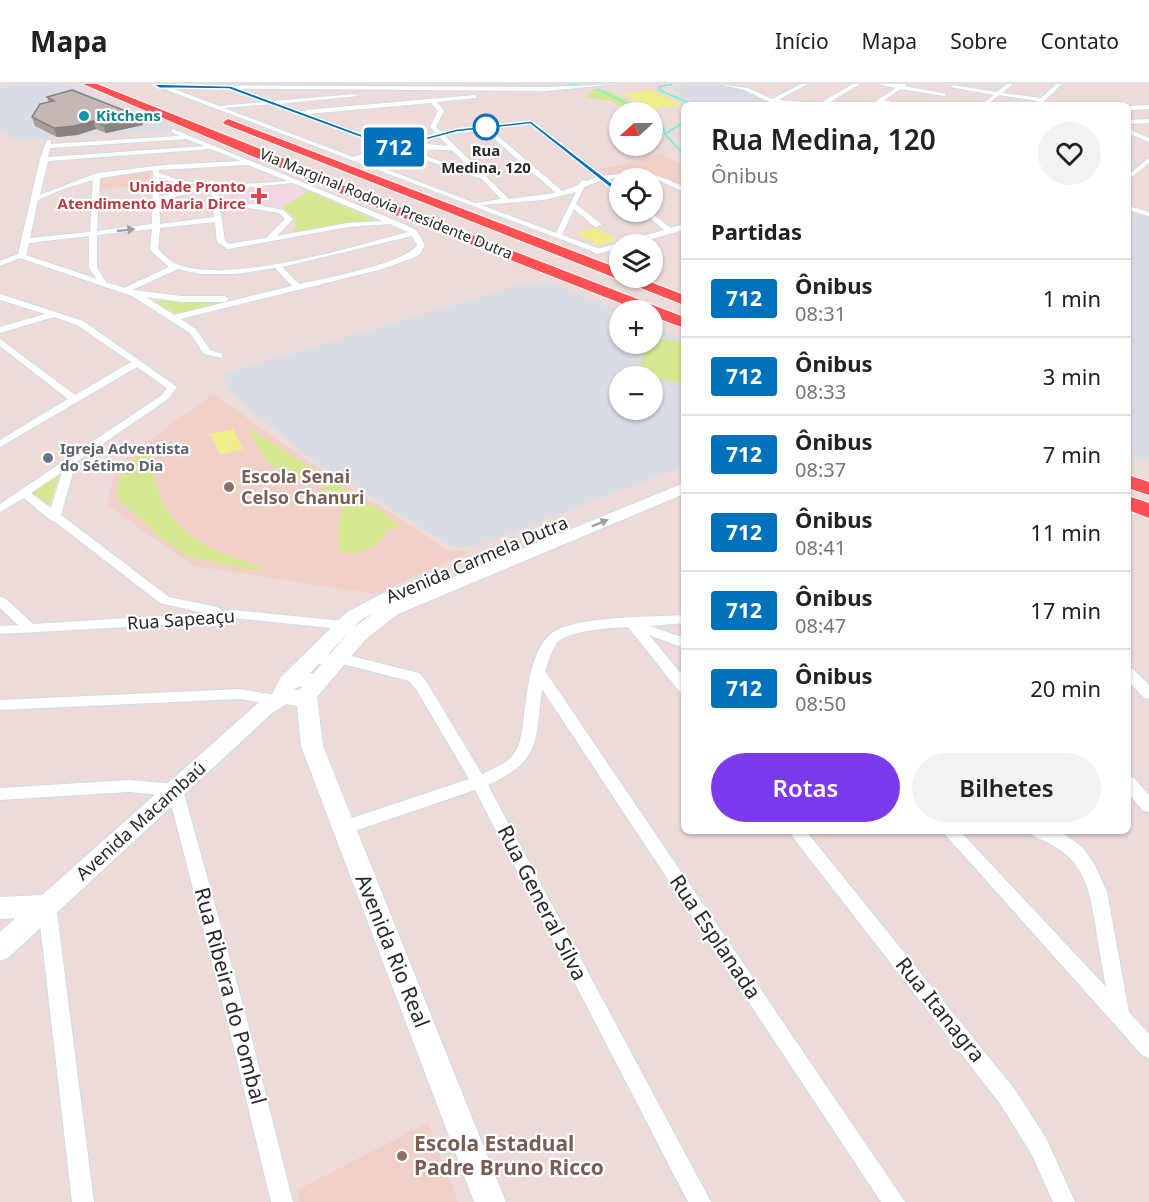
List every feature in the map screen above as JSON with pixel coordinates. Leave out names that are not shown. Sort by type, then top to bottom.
[{"type":"highway","name":"Via Marginal Rodovia Presidente Dutra","points":[[88,84],[310,176],[681,322]]},
{"type":"highway","points":[[99,84],[681,313]]},
{"type":"highway","points":[[112,84],[681,307]]},
{"type":"highway","points":[[152,87],[234,124],[473,219],[609,270]]},
{"type":"highway","points":[[264,155],[298,175],[291,179]]},
{"type":"highway","points":[[310,176],[424,215],[434,216]]},
{"type":"highway","points":[[336,197],[508,256],[529,261]]},
{"type":"highway","points":[[597,250],[609,258]]},
{"type":"highway","points":[[663,287],[681,296]]},
{"type":"highway","points":[[656,288],[681,297]]},
{"type":"highway","points":[[1131,472],[1149,479]]},
{"type":"highway","points":[[1131,482],[1149,489]]},
{"type":"highway","points":[[1131,490],[1149,498]]},
{"type":"highway","points":[[1131,503],[1149,511]]},
{"type":"street","points":[[316,88],[326,84]]},
{"type":"street","points":[[301,113],[516,91],[615,84]]},
{"type":"street","points":[[722,84],[746,89],[771,102]]},
{"type":"street","points":[[746,89],[755,84]]},
{"type":"street","points":[[775,102],[805,84]]},
{"type":"street","points":[[826,102],[857,84]]},
{"type":"street","points":[[880,84],[944,94]]},
{"type":"street","points":[[987,102],[1010,84]]},
{"type":"street","points":[[936,99],[955,86],[1041,100],[1059,84]]},
{"type":"street","points":[[152,87],[393,90],[459,86],[516,91]]},
{"type":"street","points":[[878,102],[904,86]]},
{"type":"street","points":[[152,87],[216,108],[597,250],[681,228]]},
{"type":"street","points":[[230,87],[402,151],[484,178]]},
{"type":"street","points":[[216,108],[393,90]]},
{"type":"street","points":[[393,90],[400,103]]},
{"type":"street","points":[[432,100],[441,111],[432,124],[439,134],[508,202]]},
{"type":"street","points":[[1131,108],[1149,107]]},
{"type":"street","points":[[1131,122],[1149,121]]},
{"type":"street","points":[[352,159],[439,134],[531,122],[609,183]]},
{"type":"street","points":[[484,127],[561,194]]},
{"type":"street","points":[[173,131],[392,222],[414,233],[421,245],[417,252],[410,256],[376,268],[173,318]]},
{"type":"street","points":[[1131,132],[1149,140]]},
{"type":"street","points":[[0,264],[17,257],[26,241],[48,143],[187,137]]},
{"type":"street","points":[[361,162],[427,146],[455,148]]},
{"type":"street","points":[[43,159],[214,148]]},
{"type":"street","points":[[137,170],[141,153]]},
{"type":"street","points":[[61,166],[123,154]]},
{"type":"street","points":[[1137,170],[1134,162],[1148,161]]},
{"type":"street","points":[[1131,175],[1148,161]]},
{"type":"street","points":[[155,175],[249,163]]},
{"type":"street","points":[[41,171],[51,168]]},
{"type":"street","points":[[558,236],[574,206],[587,168]]},
{"type":"street","points":[[36,199],[54,189],[96,175],[137,170],[181,183],[214,187],[291,179]]},
{"type":"street","points":[[470,203],[508,202],[561,194],[601,178],[644,174],[660,178],[681,188]]},
{"type":"street","points":[[96,175],[93,268],[102,280],[100,283]]},
{"type":"street","points":[[155,175],[154,250],[156,254],[176,267],[213,273],[250,258],[266,241],[282,229],[289,219],[281,211],[216,200]]},
{"type":"street","points":[[156,200],[176,193],[214,187],[291,179]]},
{"type":"street","points":[[214,187],[222,245],[237,247],[250,258],[277,266],[297,287]]},
{"type":"street","points":[[38,188],[54,189]]},
{"type":"street","points":[[574,206],[598,225]]},
{"type":"street","points":[[1131,209],[1149,214]]},
{"type":"street","points":[[26,241],[218,219]]},
{"type":"street","points":[[266,241],[348,225],[392,222]]},
{"type":"street","points":[[659,222],[671,231]]},
{"type":"street","points":[[282,229],[289,236]]},
{"type":"street","points":[[277,266],[414,233]]},
{"type":"street","points":[[17,257],[135,294],[182,300],[260,296]]},
{"type":"street","points":[[124,291],[176,267]]},
{"type":"street","points":[[72,274],[93,268]]},
{"type":"street","points":[[135,294],[193,331],[207,352],[219,356]]},
{"type":"street","points":[[0,509],[171,391],[170,383],[80,323],[2,299]]},
{"type":"street","points":[[0,330],[56,314]]},
{"type":"street","points":[[0,342],[74,399]]},
{"type":"street","points":[[0,444],[138,362]]},
{"type":"street","points":[[54,518],[71,461]]},
{"type":"street","name":"Avenida Carmela Dutra","points":[[294,692],[339,658],[352,629],[364,610],[398,592],[681,475]]},
{"type":"street","name":"Avenida Carmela Dutra","points":[[294,692],[314,659],[352,629],[408,601],[681,489]]},
{"type":"street","points":[[24,493],[54,518],[171,603],[234,614]]},
{"type":"street","points":[[0,601],[31,629]]},
{"type":"street","points":[[164,621],[171,603]]},
{"type":"street","name":"Rua Sapeaçu","points":[[0,630],[164,621],[234,614],[352,629]]},
{"type":"street","points":[[343,828],[479,782],[503,771],[518,760],[527,745],[538,670],[551,640],[564,632],[604,624],[681,620]]},
{"type":"street","points":[[633,624],[680,641]]},
{"type":"street","points":[[633,624],[681,683]]},
{"type":"street","points":[[659,654],[680,641]]},
{"type":"street","name":"Rua General Silva","points":[[314,659],[339,658],[405,673],[414,677],[421,685],[479,782],[700,1202]]},
{"type":"street","name":"Rua Esplanada","points":[[538,670],[690,902],[894,1202]]},
{"type":"street","points":[[1131,675],[1149,694]]},
{"type":"street","points":[[0,705],[294,692]]},
{"type":"street","name":"Avenida Macambaú","points":[[0,949],[175,790],[294,692]]},
{"type":"street","name":"Avenida Rio Real","points":[[294,692],[343,828],[490,1202]]},
{"type":"street","points":[[0,794],[129,786],[175,790]]},
{"type":"street","points":[[1131,786],[1149,806]]},
{"type":"street","name":"Rua Ribeira do Pombal","points":[[175,790],[237,1020],[282,1202]]},
{"type":"street","name":"Rua Itanagra","points":[[798,834],[1022,1115],[1042,1150],[1064,1202]]},
{"type":"street","points":[[953,834],[1149,1048]]},
{"type":"street","points":[[1045,834],[1070,846],[1082,857],[1092,873],[1098,892],[1120,1015]]},
{"type":"street","points":[[0,908],[47,906],[83,1202]]},
{"type":"shaded area","points":[[20,84],[68,84],[179,130],[16,140],[0,132],[0,88]]},
{"type":"shaded area","points":[[688,84],[713,84],[744,90],[763,102],[696,102],[672,89]]},
{"type":"shaded area","points":[[650,90],[681,104],[663,108],[663,102],[640,102],[623,94]]},
{"type":"shaded area","points":[[663,155],[681,164],[681,185],[663,177],[663,168],[609,168],[609,175],[607,175],[598,168],[619,166]]},
{"type":"shaded area","points":[[150,172],[149,184],[100,189],[105,176]]},
{"type":"shaded area","name":"Unidade Pronto Atendimento Maria Dirce","points":[[292,185],[307,190],[278,207],[221,197],[221,193],[230,189]]},
{"type":"shaded area","points":[[1131,213],[1149,218],[1149,461],[1131,454]]},
{"type":"shaded area","points":[[596,228],[609,235],[609,242],[598,245],[577,233]]},
{"type":"shaded area","points":[[547,281],[609,308],[609,354],[663,354],[663,330],[681,338],[681,467],[474,547],[452,547],[314,461],[229,392],[223,374],[527,283],[535,285]]},
{"type":"shaded area","name":"Escola Senai Celso Chanuri","points":[[213,394],[313,465],[425,534],[446,550],[470,552],[375,594],[194,566],[107,505],[115,469],[133,452]]},
{"type":"shaded area","points":[[233,429],[243,449],[220,455],[210,434]]},
{"type":"shaded area","name":"Escola Estadual Padre Bruno Ricco","points":[[428,1123],[458,1202],[300,1202],[297,1190]]},
{"type":"green space","points":[[595,89],[608,90],[632,102],[613,102],[586,97]]},
{"type":"green space","points":[[309,191],[375,220],[291,233],[296,225],[296,218],[282,208]]},
{"type":"green space","points":[[167,299],[222,301],[231,305],[182,317],[155,302]]},
{"type":"green space","points":[[663,339],[681,342],[681,383],[663,379],[663,366],[640,366],[645,354],[663,354]]},
{"type":"green space","points":[[247,427],[388,516],[400,527],[388,530],[373,547],[367,550],[354,553],[339,551],[339,522],[342,507],[339,500],[312,481],[293,477],[267,462]]},
{"type":"green space","points":[[148,449],[158,490],[176,521],[201,542],[231,557],[265,569],[249,570],[187,556],[164,540],[117,498],[121,474],[129,463]]},
{"type":"green space","points":[[60,471],[50,504],[32,493]]},
{"type":"building","name":"Kitchens","points":[[72,90],[141,117],[103,125],[93,121],[54,128],[32,117],[40,104],[54,101],[47,97]]},
{"type":"waterway","points":[[571,84],[585,86]]},
{"type":"waterway","points":[[672,84],[659,87],[659,90],[687,102]]},
{"type":"waterway","points":[[597,89],[624,102]]},
{"type":"waterway","points":[[665,134],[681,124]]},
{"type":"waterway","points":[[663,127],[665,134]]},
{"type":"waterway","points":[[665,134],[681,152]]},
{"type":"bus line","name":"712","points":[[154,84],[159,86],[230,87],[392,147],[456,130],[531,122],[609,183]]},
{"type":"place","name":"Kitchens","points":[[84,116]]},
{"type":"place","name":"Rua Medina, 120","points":[[486,127]]},
{"type":"place","name":"Unidade Pronto Atendimento Maria Dirce","points":[[259,196]]},
{"type":"place","name":"Igreja Adventista do Sétimo Dia","points":[[48,458]]},
{"type":"place","name":"Escola Senai Celso Chanuri","points":[[229,487]]},
{"type":"place","name":"Escola Estadual Padre Bruno Ricco","points":[[402,1156]]}]
